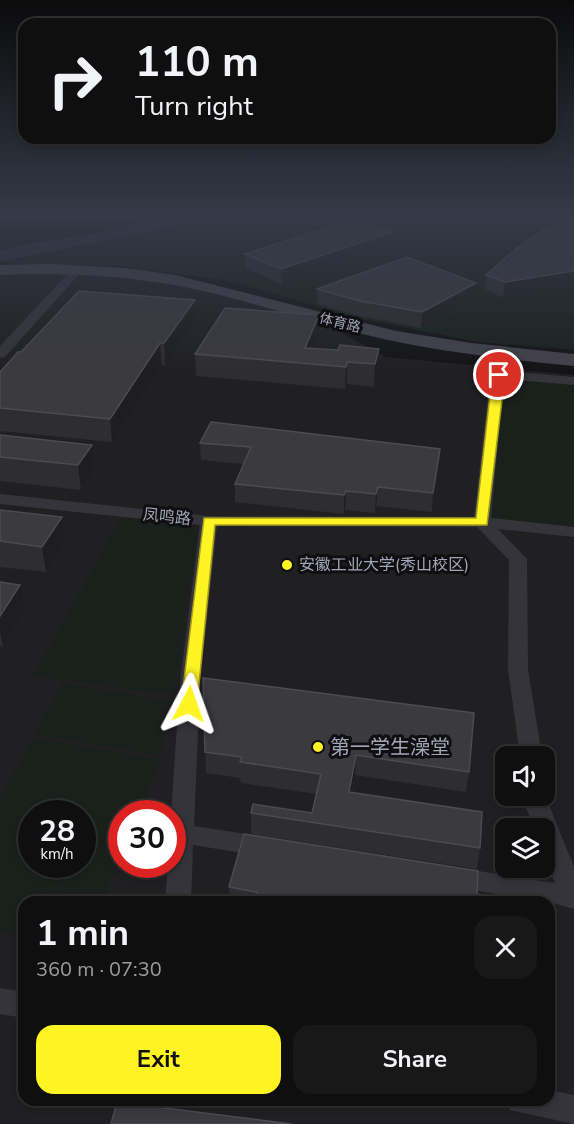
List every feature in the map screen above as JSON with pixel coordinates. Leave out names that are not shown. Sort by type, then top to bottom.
[{"type":"street","name":"体育路","points":[[0,270],[77,270],[138,275],[197,285],[318,318],[458,347],[574,360]]},
{"type":"street","points":[[0,354],[77,270]]},
{"type":"street","points":[[482,522],[497,377],[505,375],[574,381]]},
{"type":"street","name":"凤鸣路","points":[[0,500],[209,521],[190,682],[184,800]]},
{"type":"street","points":[[209,521],[482,522],[574,532]]},
{"type":"street","points":[[482,522],[518,559],[518,669],[530,746]]},
{"type":"street","points":[[537,806],[574,897]]},
{"type":"street","points":[[186,835],[285,850]]},
{"type":"street","points":[[435,874],[574,897]]},
{"type":"street","name":"凤鸣路","points":[[178,896],[179,878]]},
{"type":"street","points":[[0,1001],[18,1004]]},
{"type":"street","points":[[553,1106],[574,1110]]},
{"type":"shaded area","points":[[127,267],[574,267],[574,350],[476,342],[358,318],[230,281]]},
{"type":"shaded area","name":"安徽工业大学(秀山校区)","points":[[0,273],[101,273],[197,285],[309,315],[386,357],[574,375],[574,1124],[0,1124]]},
{"type":"shaded area","points":[[504,378],[574,382],[574,527],[496,519],[490,514]]},
{"type":"shaded area","points":[[121,518],[199,526],[174,695],[33,676]]},
{"type":"shaded area","points":[[63,683],[166,700],[161,756],[34,734]]},
{"type":"shaded area","points":[[33,738],[161,760],[145,800],[108,800],[108,878],[112,878],[105,896],[18,896],[18,936],[0,932],[0,798]]},
{"type":"building","points":[[378,267],[435,267],[476,283],[422,312],[360,301],[317,289]]},
{"type":"building","points":[[495,267],[574,267],[574,271],[505,282],[486,275]]},
{"type":"building","points":[[79,291],[195,300],[164,343],[160,343],[110,419],[0,408],[0,372]]},
{"type":"building","points":[[225,308],[319,315],[305,348],[338,350],[340,345],[379,349],[375,364],[347,362],[346,367],[195,354]]},
{"type":"building","points":[[211,422],[440,449],[433,493],[378,487],[376,494],[346,491],[344,495],[235,484],[251,447],[200,443]]},
{"type":"building","points":[[0,435],[92,445],[78,465],[0,457]]},
{"type":"building","points":[[0,510],[62,517],[42,547],[0,541]]},
{"type":"building","points":[[0,582],[20,585],[0,616]]},
{"type":"building","points":[[203,678],[474,713],[469,772],[356,755],[349,792],[482,812],[480,848],[251,813],[253,804],[312,813],[321,774],[240,762],[242,757],[205,752]]},
{"type":"building","points":[[244,834],[478,871],[477,894],[492,896],[258,896],[256,892],[229,887]]},
{"type":"building","points":[[116,1106],[149,1106],[292,1124],[111,1124]]},
{"type":"place","name":"安徽工业大学(秀山校区)","points":[[287,565]]},
{"type":"place","name":"第一学生澡堂","points":[[318,747]]},
{"type":"route","points":[[189,704],[209,521],[482,522],[499,375]]}]
